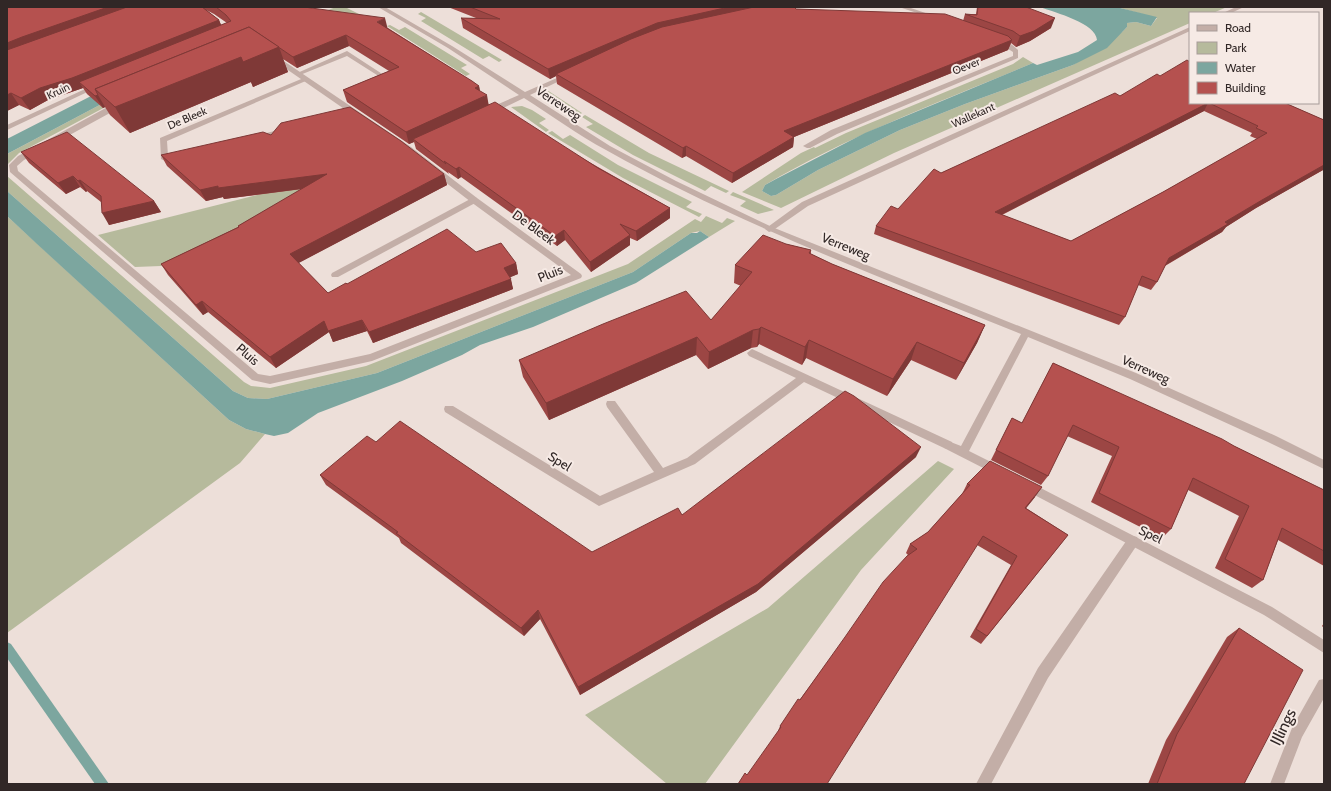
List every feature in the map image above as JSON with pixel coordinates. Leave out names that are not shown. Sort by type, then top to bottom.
[{"type":"street","name":"Verreweg","points":[[381,7],[450,47],[607,148],[673,184],[769,229],[1133,376],[1272,439],[1324,465]]},
{"type":"street","points":[[902,7],[945,21]]},
{"type":"street","points":[[1228,12],[1241,7]]},
{"type":"street","name":"Wallekant","points":[[769,229],[805,204],[1189,29]]},
{"type":"street","name":"Oever","points":[[807,146],[834,132],[1016,57],[1016,51],[1007,44],[993,39]]},
{"type":"street","name":"De Bleek","points":[[21,158],[116,106],[260,47],[306,79],[350,114],[411,148],[474,200],[578,276]]},
{"type":"street","points":[[298,74],[347,53],[390,81]]},
{"type":"street","points":[[483,114],[572,73]]},
{"type":"street","name":"De Bleek","points":[[180,155],[165,159],[163,140],[306,79]]},
{"type":"street","name":"Kruin","points":[[7,128],[106,82]]},
{"type":"street","points":[[248,139],[294,128]]},
{"type":"street","name":"Pluis","points":[[21,158],[13,165],[14,172],[255,376],[261,379],[282,378],[372,357],[578,276]]},
{"type":"street","points":[[335,275],[474,200]]},
{"type":"street","points":[[963,452],[1026,332]]},
{"type":"street","name":"Spel","points":[[752,353],[963,452],[1268,611],[1324,647]]},
{"type":"street","name":"Spel","points":[[449,409],[599,501],[691,460],[804,377]]},
{"type":"street","points":[[611,404],[661,474]]},
{"type":"street","points":[[983,784],[1043,673],[1133,541]]},
{"type":"street","name":"IJlings","points":[[1277,784],[1297,733],[1324,685]]},
{"type":"green space","points":[[336,7],[345,7],[359,14],[271,40],[111,104],[19,153],[7,165],[7,154],[111,99],[336,11],[328,10]]},
{"type":"green space","points":[[1116,7],[1227,7],[1215,12],[1189,12],[1189,23],[894,153],[781,208],[742,192],[801,153],[814,147],[815,148],[846,133],[1013,64],[1023,57],[1033,63],[863,134],[830,150],[765,185],[762,191],[771,196],[776,195],[818,170],[900,130],[965,104],[1073,65],[1122,32],[1127,27],[1127,23],[1136,22],[1151,26],[1157,18]]},
{"type":"green space","points":[[421,12],[502,60],[499,62],[489,56],[483,59],[421,21],[426,18],[418,14]]},
{"type":"green space","points":[[390,25],[399,30],[405,27],[467,65],[461,68],[470,74],[466,76],[387,26]]},
{"type":"green space","points":[[547,90],[582,113],[579,115],[568,108],[562,112],[549,103],[545,97]]},
{"type":"green space","points":[[522,106],[532,110],[546,119],[539,123],[549,130],[546,132],[511,107]]},
{"type":"green space","points":[[585,115],[649,153],[729,191],[726,193],[711,186],[705,191],[633,155],[586,127],[593,124],[582,117]]},
{"type":"green space","points":[[552,131],[563,139],[570,135],[618,165],[692,202],[686,207],[702,214],[699,217],[623,178],[548,133]]},
{"type":"green space","points":[[337,175],[343,179],[161,266],[135,267],[98,235]]},
{"type":"green space","points":[[7,176],[244,382],[251,386],[270,388],[366,366],[628,264],[695,219],[701,222],[706,216],[722,223],[727,218],[735,221],[709,237],[700,231],[691,233],[633,272],[377,373],[267,399],[248,398],[233,391],[7,191]]},
{"type":"green space","points":[[733,192],[774,210],[758,214],[740,206],[746,201],[730,195]]},
{"type":"green space","points":[[7,216],[229,420],[246,429],[265,434],[240,463],[7,633]]},
{"type":"green space","points":[[938,461],[954,469],[861,570],[705,784],[667,784],[585,715],[768,608]]},
{"type":"water","points":[[1040,7],[1116,7],[1157,17],[1151,26],[1136,22],[1127,23],[1127,27],[1107,48],[1073,65],[965,104],[900,130],[818,170],[776,195],[771,196],[762,191],[765,185],[865,133],[1033,63],[1037,65],[1078,52],[1097,40],[1095,34],[1083,24],[1074,19]]},
{"type":"water","points":[[328,10],[339,13],[111,99],[7,154],[7,139],[95,94],[259,30]]},
{"type":"water","points":[[7,191],[233,391],[248,398],[267,399],[377,373],[633,272],[691,233],[697,233],[700,231],[709,237],[636,283],[533,327],[480,345],[462,355],[402,381],[318,413],[288,433],[274,436],[246,429],[229,420],[37,244],[7,216]]},
{"type":"building","points":[[7,7],[108,7],[7,43]]},
{"type":"building","points":[[127,7],[202,7],[219,20],[72,78],[40,88],[21,98],[11,93],[7,95],[7,50]]},
{"type":"building","points":[[216,7],[304,7],[385,18],[377,22],[472,81],[479,86],[475,88],[487,95],[406,132],[343,90],[399,67],[346,35],[293,57],[249,27],[95,89],[98,95],[95,96],[79,82],[231,21]]},
{"type":"building","points":[[470,7],[729,7],[657,23],[548,69],[461,18],[500,19]]},
{"type":"building","points":[[754,7],[794,7],[796,9],[945,14],[1008,36],[1012,40],[784,131],[794,137],[733,173],[686,146],[683,148],[556,74],[631,39],[662,27]]},
{"type":"building","points":[[978,7],[1026,7],[1055,18],[1034,31],[1020,36],[1013,31],[965,14],[977,15]]},
{"type":"building","points":[[249,27],[279,47],[243,62],[241,57],[115,107],[95,89]]},
{"type":"building","points":[[1187,60],[1189,61],[1189,104],[1206,104],[995,212],[1071,241],[1163,192],[1267,133],[1256,128],[1258,126],[1211,104],[1287,104],[1324,120],[1324,165],[1225,222],[1228,224],[1169,258],[1157,282],[1142,276],[1125,317],[876,226],[891,206],[898,209],[934,169],[941,173],[1115,93],[1120,96],[1157,74],[1160,76]]},
{"type":"building","points":[[495,102],[598,168],[670,208],[636,231],[620,224],[630,235],[590,262],[564,230],[555,236],[459,167],[456,169],[444,161],[446,164],[413,139]]},
{"type":"building","points":[[350,107],[401,141],[444,174],[290,254],[328,293],[447,229],[476,252],[501,243],[516,263],[504,268],[511,279],[369,332],[362,320],[328,331],[324,321],[270,357],[202,301],[196,305],[161,264],[239,227],[238,226],[327,174],[218,188],[218,186],[200,190],[161,155],[263,132],[271,135],[281,123]]},
{"type":"building","points":[[67,132],[154,201],[102,213],[101,196],[80,180],[78,181],[73,176],[58,183],[21,152]]},
{"type":"building","points":[[763,235],[786,244],[811,250],[809,253],[832,264],[985,325],[964,363],[917,342],[893,379],[809,340],[805,347],[761,327],[709,352],[697,337],[546,403],[519,360],[686,291],[711,320],[752,272],[735,265]]},
{"type":"building","points":[[1053,363],[1222,439],[1324,490],[1324,551],[1282,528],[1263,580],[1225,559],[1249,506],[1193,478],[1171,529],[1099,493],[1119,447],[1073,425],[1048,476],[996,450],[1012,418],[1022,423]]},
{"type":"building","points":[[845,391],[854,396],[921,447],[758,584],[578,687],[538,610],[521,628],[396,533],[398,532],[320,475],[367,436],[376,442],[400,421],[592,552],[678,508],[682,515]]},
{"type":"building","points":[[990,461],[1042,487],[1025,508],[1068,535],[987,636],[976,629],[1017,556],[983,536],[827,784],[738,784],[745,773],[747,775],[781,727],[780,726],[798,699],[800,700],[883,582],[907,556],[917,549],[910,544],[928,532],[970,485],[967,484]]},
{"type":"building","points":[[1239,628],[1303,670],[1244,784],[1157,784],[1177,734]]},
{"type":"waterway","points":[[7,648],[103,784]]}]
